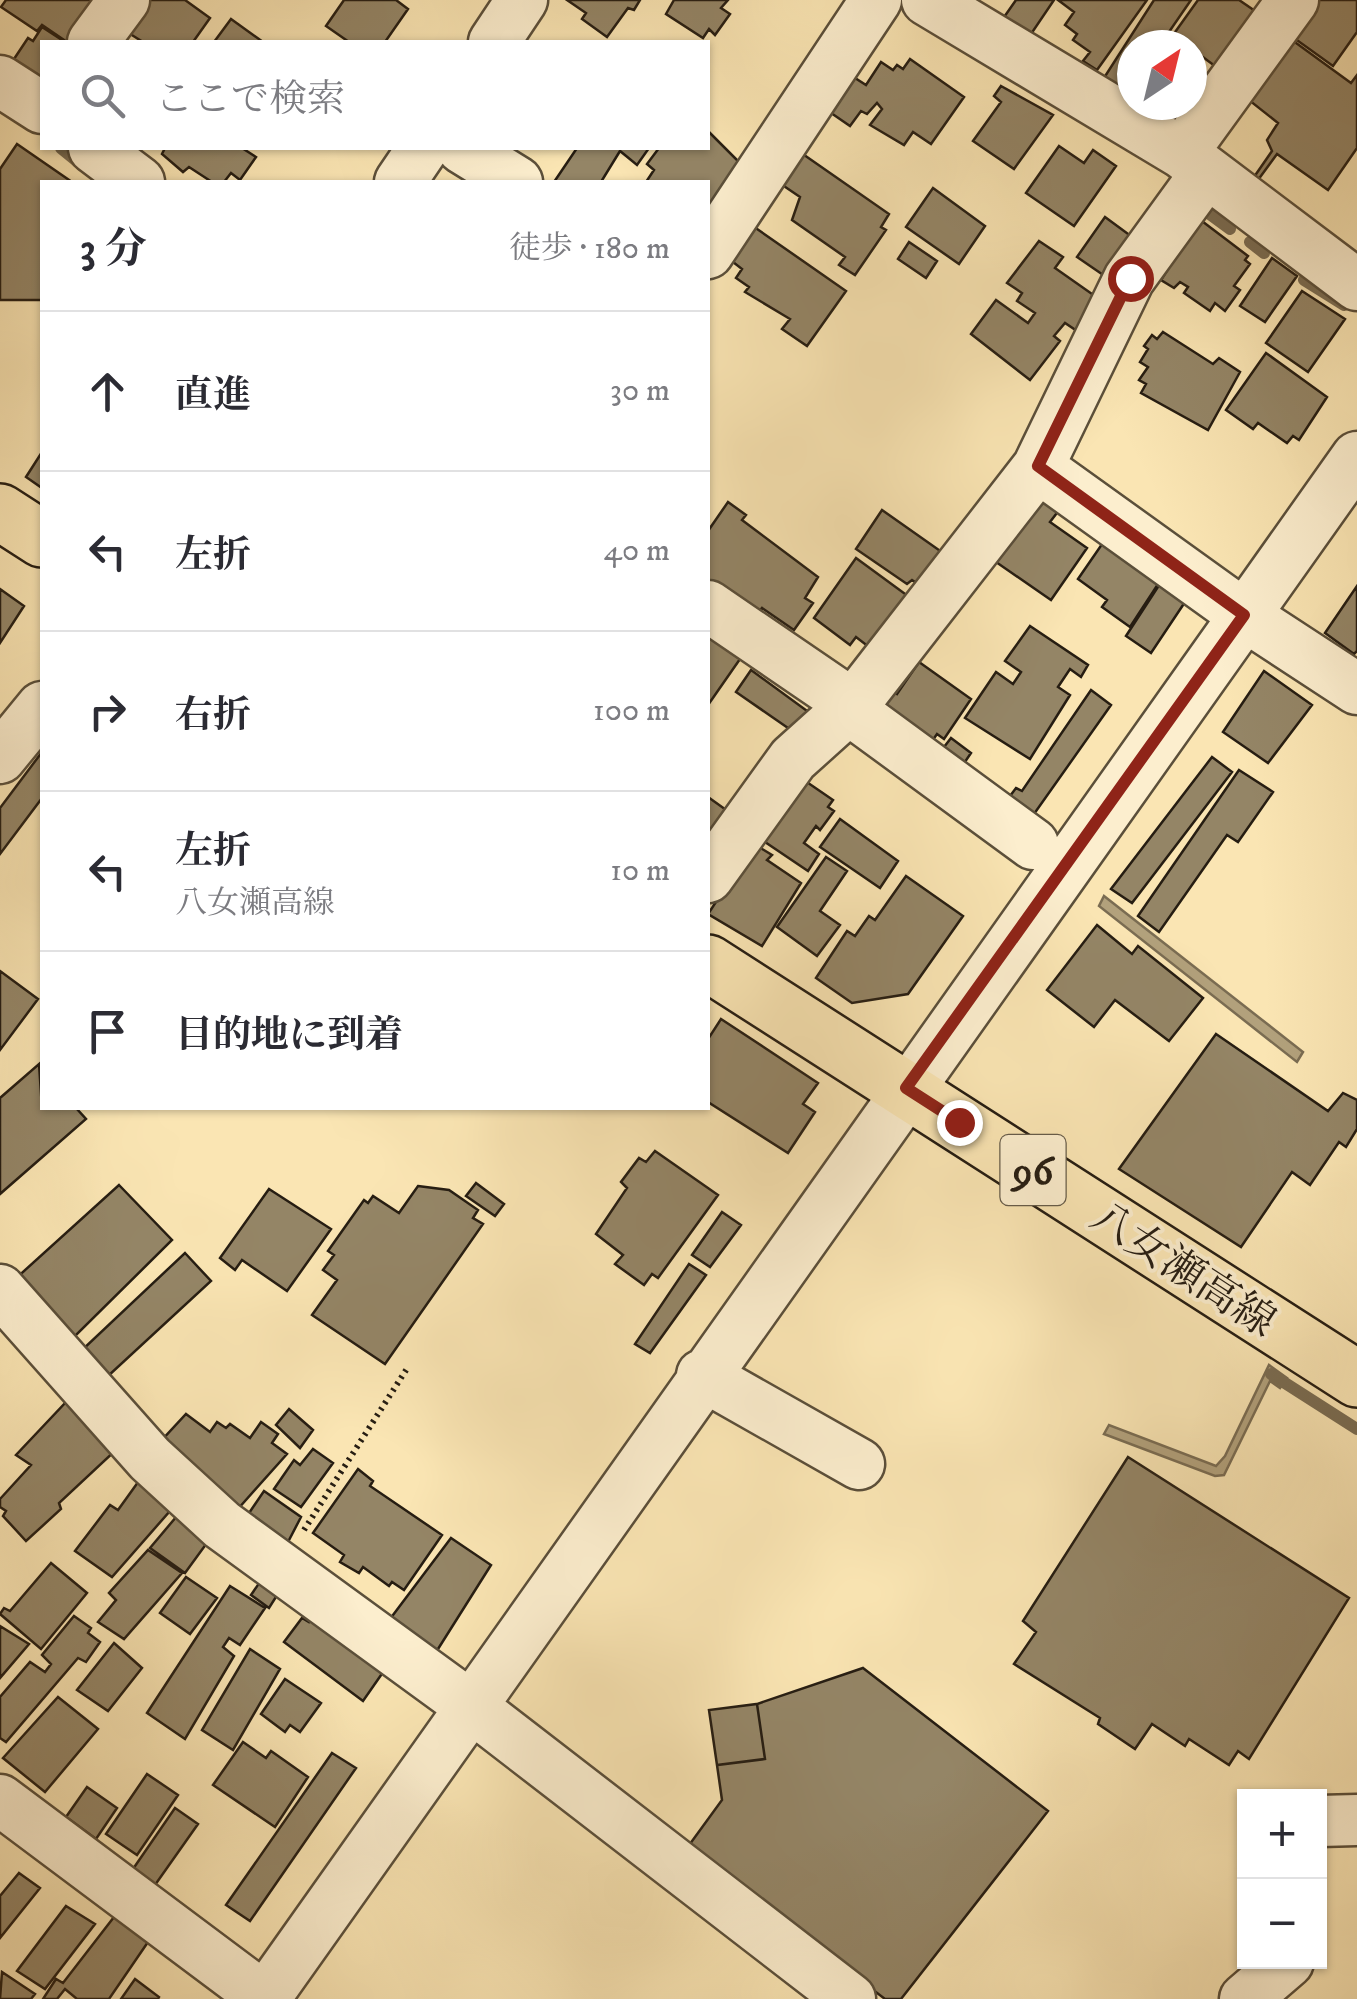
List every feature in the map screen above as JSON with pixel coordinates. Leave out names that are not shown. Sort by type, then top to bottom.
[{"type":"main road","points":[[0,512],[40,539]]},
{"type":"main road","name":"八女瀬高線","points":[[710,963],[1357,1379]]},
{"type":"street","points":[[94,40],[124,0]]},
{"type":"street","points":[[495,40],[522,0]]},
{"type":"street","points":[[710,250],[876,0]]},
{"type":"street","points":[[927,0],[1194,163],[1357,285]]},
{"type":"street","points":[[710,874],[793,759],[853,705],[1038,466],[1130,278],[1293,0]]},
{"type":"street","points":[[401,180],[422,150]]},
{"type":"street","points":[[465,150],[514,180]]},
{"type":"street","points":[[0,1800],[265,1999],[702,1375],[1357,457]]},
{"type":"street","points":[[1038,466],[1244,615],[1343,681]]},
{"type":"street","points":[[710,607],[853,705],[857,714],[1033,844]]},
{"type":"street","points":[[0,758],[40,709]]},
{"type":"street","points":[[0,1290],[150,1459],[222,1525],[469,1705],[850,1999]]},
{"type":"street","points":[[702,1375],[859,1464]]},
{"type":"street","points":[[1327,1822],[1357,1820]]},
{"type":"street","points":[[1245,1999],[1280,1969]]},
{"type":"path","points":[[281,1567],[408,1366]]},
{"type":"shaded area","points":[[1104,896],[1303,1052],[1297,1062],[1099,906]]},
{"type":"shaded area","points":[[1269,1365],[1287,1378],[1280,1388],[1270,1381],[1224,1475],[1215,1476],[1104,1434],[1109,1425],[1216,1466],[1225,1456]]},
{"type":"building","points":[[6,0],[107,0],[80,40],[64,40],[42,25],[37,31],[1,7]]},
{"type":"building","points":[[150,0],[185,0],[210,18],[194,40],[140,40],[127,32]]},
{"type":"building","points":[[344,0],[396,0],[408,9],[386,40],[346,40],[326,26]]},
{"type":"building","points":[[567,0],[640,0],[634,10],[628,8],[607,37],[582,19],[586,13]]},
{"type":"building","points":[[674,0],[728,0],[721,8],[730,14],[715,35],[709,29],[703,38],[666,14]]},
{"type":"building","points":[[1016,0],[1054,0],[1027,40],[1002,20]]},
{"type":"building","points":[[1058,0],[1147,0],[1126,30],[1117,30],[1117,42],[1097,70],[1083,61],[1090,52],[1073,40],[1077,34],[1065,25],[1074,12]]},
{"type":"building","points":[[1154,0],[1191,0],[1170,30],[1135,30]]},
{"type":"building","points":[[1198,0],[1239,0],[1261,15],[1219,69],[1207,60],[1207,30],[1177,30]]},
{"type":"building","points":[[1309,0],[1357,0],[1357,32],[1333,66],[1287,33]]},
{"type":"building","points":[[231,19],[260,40],[215,40]]},
{"type":"building","points":[[42,27],[62,40],[40,40],[40,87],[13,70],[18,62],[14,59],[28,38],[33,41]]},
{"type":"building","points":[[1292,40],[1351,83],[1357,75],[1357,148],[1328,190],[1277,154],[1258,180],[1254,177],[1272,151],[1267,140],[1278,123],[1240,93]]},
{"type":"building","points":[[1117,58],[1117,88],[1102,81]]},
{"type":"building","points":[[910,59],[964,97],[931,144],[913,132],[904,145],[870,125],[882,109],[877,103],[867,114],[861,111],[850,126],[818,104],[841,69],[866,85],[881,62],[893,70],[897,65],[903,69]]},
{"type":"building","points":[[1001,86],[1053,115],[1014,169],[973,141],[1001,102],[994,96]]},
{"type":"building","points":[[710,133],[740,163],[710,222],[710,180],[647,180],[654,170],[647,164],[658,150],[710,150]]},
{"type":"building","points":[[17,144],[69,180],[40,180],[40,300],[0,300],[0,169]]},
{"type":"building","points":[[1059,146],[1084,163],[1093,150],[1116,166],[1074,226],[1026,193]]},
{"type":"building","points":[[164,150],[245,150],[256,157],[240,180],[231,173],[226,180],[209,180],[189,167],[183,172],[162,154]]},
{"type":"building","points":[[576,150],[648,150],[637,165],[620,151],[602,180],[555,180]]},
{"type":"building","points":[[797,150],[889,214],[881,227],[886,230],[855,275],[839,265],[845,257],[792,220],[800,197],[775,180]]},
{"type":"building","points":[[933,188],[985,226],[959,264],[906,227]]},
{"type":"building","points":[[1190,212],[1248,256],[1245,260],[1250,264],[1234,286],[1240,290],[1225,311],[1215,303],[1210,311],[1184,293],[1188,287],[1180,282],[1174,288],[1161,280],[1166,272],[1159,267]]},
{"type":"building","points":[[1105,217],[1139,242],[1112,281],[1077,257]]},
{"type":"building","points":[[747,222],[846,291],[807,346],[782,329],[790,319],[745,292],[749,287],[736,278],[742,269],[724,255]]},
{"type":"building","points":[[1039,241],[1063,257],[1055,268],[1102,301],[1080,333],[1065,323],[1054,336],[1060,341],[1030,380],[971,334],[996,300],[1028,323],[1035,313],[1017,301],[1022,293],[1007,283]]},
{"type":"building","points":[[909,242],[937,261],[926,278],[898,259]]},
{"type":"building","points":[[1272,258],[1297,276],[1265,322],[1240,306]]},
{"type":"building","points":[[1302,291],[1345,319],[1308,372],[1266,343]]},
{"type":"building","points":[[1163,332],[1213,364],[1219,358],[1240,372],[1208,430],[1141,393],[1146,384],[1139,380],[1148,367],[1140,362],[1148,349],[1144,346],[1152,335],[1157,339]]},
{"type":"building","points":[[1266,353],[1327,397],[1299,440],[1293,436],[1287,443],[1258,423],[1253,429],[1226,410]]},
{"type":"building","points":[[40,455],[40,487],[26,477]]},
{"type":"building","points":[[1045,493],[1063,505],[1050,522],[1087,548],[1051,600],[996,562]]},
{"type":"building","points":[[728,502],[746,515],[742,520],[818,577],[805,598],[813,603],[794,630],[762,608],[756,615],[710,583],[710,528]]},
{"type":"building","points":[[882,510],[946,555],[924,588],[912,580],[907,584],[856,549]]},
{"type":"building","points":[[1109,534],[1164,575],[1130,627],[1102,607],[1107,600],[1078,579]]},
{"type":"building","points":[[856,558],[912,599],[878,654],[856,637],[850,645],[814,618]]},
{"type":"building","points":[[1165,576],[1191,593],[1151,653],[1126,636]]},
{"type":"building","points":[[1357,586],[1357,651],[1354,654],[1325,633]]},
{"type":"building","points":[[0,589],[24,606],[0,643]]},
{"type":"building","points":[[1030,626],[1088,665],[1081,677],[1070,669],[1058,687],[1070,695],[1030,759],[965,718],[996,672],[1013,684],[1021,672],[1005,661]]},
{"type":"building","points":[[710,637],[740,659],[710,702]]},
{"type":"building","points":[[919,662],[971,699],[944,739],[937,734],[930,744],[874,705],[887,687],[897,694]]},
{"type":"building","points":[[751,670],[814,716],[801,737],[736,692]]},
{"type":"building","points":[[1264,671],[1312,705],[1268,763],[1223,732]]},
{"type":"building","points":[[1091,690],[1111,705],[1034,814],[1010,796],[1016,788],[1022,791]]},
{"type":"building","points":[[951,738],[971,753],[956,775],[934,760]]},
{"type":"building","points":[[40,755],[40,801],[0,854],[0,808]]},
{"type":"building","points":[[1212,757],[1232,772],[1132,903],[1111,889]]},
{"type":"building","points":[[1239,770],[1273,792],[1238,842],[1227,835],[1159,932],[1138,916]]},
{"type":"building","points":[[798,776],[833,800],[828,807],[834,811],[804,843],[819,854],[808,871],[759,838]]},
{"type":"building","points":[[710,798],[729,812],[710,840]]},
{"type":"building","points":[[840,819],[898,861],[880,888],[820,847]]},
{"type":"building","points":[[754,844],[772,855],[767,860],[801,883],[762,946],[710,915]]},
{"type":"building","points":[[826,857],[847,871],[820,911],[840,925],[817,956],[777,927]]},
{"type":"building","points":[[906,876],[963,916],[908,994],[852,1003],[816,978],[847,931],[855,936],[869,916],[875,920]]},
{"type":"building","points":[[1097,925],[1132,954],[1138,946],[1203,998],[1169,1041],[1115,1000],[1094,1027],[1047,990]]},
{"type":"building","points":[[0,971],[38,999],[0,1050]]},
{"type":"building","points":[[721,1019],[818,1083],[803,1104],[815,1112],[788,1153],[710,1103],[710,1036]]},
{"type":"building","points":[[1216,1034],[1328,1111],[1343,1093],[1357,1100],[1357,1129],[1346,1147],[1339,1142],[1310,1185],[1292,1172],[1241,1247],[1119,1169]]},
{"type":"building","points":[[39,1064],[40,1110],[78,1110],[86,1119],[0,1194],[0,1098]]},
{"type":"building","points":[[655,1151],[718,1195],[658,1278],[652,1274],[644,1285],[615,1264],[623,1255],[596,1234],[627,1188],[621,1182],[639,1158],[646,1162]]},
{"type":"building","points":[[476,1183],[504,1204],[495,1216],[466,1196]]},
{"type":"building","points":[[119,1185],[172,1240],[70,1341],[13,1281]]},
{"type":"building","points":[[418,1186],[449,1190],[478,1210],[473,1218],[483,1224],[385,1364],[312,1315],[337,1280],[323,1270],[334,1255],[328,1251],[364,1200],[368,1203],[373,1196],[399,1213]]},
{"type":"building","points":[[269,1189],[331,1229],[287,1291],[242,1260],[235,1270],[220,1258]]},
{"type":"building","points":[[722,1212],[741,1225],[710,1267],[692,1255]]},
{"type":"building","points":[[185,1253],[211,1281],[107,1377],[81,1351]]},
{"type":"building","points":[[689,1264],[706,1275],[650,1353],[635,1344]]},
{"type":"building","points":[[67,1401],[117,1449],[59,1503],[61,1509],[26,1541],[3,1516],[6,1511],[0,1507],[0,1499],[31,1465],[16,1455]]},
{"type":"building","points":[[289,1409],[313,1430],[300,1448],[276,1425]]},
{"type":"building","points":[[186,1414],[210,1432],[217,1422],[226,1428],[230,1424],[250,1438],[261,1422],[278,1434],[272,1443],[287,1454],[237,1510],[161,1441]]},
{"type":"building","points":[[313,1449],[333,1463],[301,1507],[274,1489],[294,1460],[300,1465]]},
{"type":"building","points":[[1128,1457],[1349,1598],[1249,1759],[1238,1751],[1229,1765],[1189,1739],[1185,1746],[1152,1724],[1135,1749],[1098,1724],[1100,1718],[1014,1664],[1036,1632],[1023,1621]]},
{"type":"building","points":[[358,1469],[373,1481],[370,1486],[442,1535],[404,1590],[392,1582],[389,1586],[363,1567],[359,1573],[340,1562],[344,1555],[313,1533]]},
{"type":"building","points":[[141,1478],[177,1503],[112,1577],[75,1551],[110,1505],[118,1510]]},
{"type":"building","points":[[264,1491],[301,1517],[288,1542],[283,1539],[279,1544],[245,1519]]},
{"type":"building","points":[[182,1510],[212,1536],[185,1573],[150,1548]]},
{"type":"building","points":[[451,1538],[491,1565],[438,1649],[426,1651],[387,1623]]},
{"type":"building","points":[[148,1550],[182,1573],[124,1639],[98,1622],[116,1600],[109,1593]]},
{"type":"building","points":[[51,1563],[87,1593],[41,1649],[0,1614],[4,1608],[10,1611]]},
{"type":"building","points":[[264,1576],[281,1589],[269,1608],[251,1595]]},
{"type":"building","points":[[186,1577],[217,1598],[190,1634],[160,1613]]},
{"type":"building","points":[[230,1586],[265,1608],[240,1645],[229,1638],[223,1647],[234,1656],[185,1739],[147,1713]]},
{"type":"building","points":[[74,1616],[91,1628],[88,1633],[100,1642],[86,1662],[78,1658],[6,1742],[0,1738],[0,1697],[30,1662],[45,1672],[51,1664],[42,1655]]},
{"type":"building","points":[[302,1618],[309,1622],[312,1618],[388,1665],[363,1701],[284,1642]]},
{"type":"building","points":[[0,1626],[29,1644],[0,1678]]},
{"type":"building","points":[[114,1643],[142,1668],[108,1711],[77,1690]]},
{"type":"building","points":[[250,1649],[280,1669],[233,1750],[202,1730]]},
{"type":"building","points":[[863,1668],[1048,1811],[901,1999],[885,1999],[687,1848],[722,1800],[717,1765],[765,1759],[757,1704]]},
{"type":"building","points":[[285,1679],[321,1703],[300,1732],[290,1725],[285,1732],[261,1714]]},
{"type":"building","points":[[58,1697],[98,1729],[45,1792],[3,1758]]},
{"type":"building","points":[[757,1704],[765,1759],[717,1765],[709,1710]]},
{"type":"building","points":[[243,1742],[266,1758],[271,1751],[308,1777],[275,1827],[213,1785]]},
{"type":"building","points":[[332,1753],[356,1768],[250,1921],[226,1905]]},
{"type":"building","points":[[147,1774],[178,1795],[137,1855],[106,1834]]},
{"type":"building","points":[[87,1787],[117,1808],[96,1839],[66,1817]]},
{"type":"building","points":[[175,1808],[198,1824],[155,1885],[133,1869]]},
{"type":"building","points":[[19,1873],[40,1888],[0,1938],[0,1896]]},
{"type":"building","points":[[66,1906],[95,1924],[45,1989],[17,1971]]},
{"type":"building","points":[[114,1917],[148,1942],[109,1999],[77,1999],[65,1989],[57,1999],[43,1999],[56,1979],[63,1983]]},
{"type":"building","points":[[2,1972],[35,1994],[31,1999],[0,1999]]},
{"type":"building","points":[[135,1979],[159,1997],[158,1999],[121,1999]]},
{"type":"waterway","points":[[63,150],[83,166]]},
{"type":"waterway","points":[[1196,204],[1230,229]]},
{"type":"waterway","points":[[1250,242],[1264,253]]},
{"type":"waterway","points":[[1304,280],[1344,305]]},
{"type":"waterway","points":[[1271,1374],[1357,1429]]},
{"type":"route","points":[[959,1122],[906,1088],[1244,615],[1038,466],[1130,278]]}]
